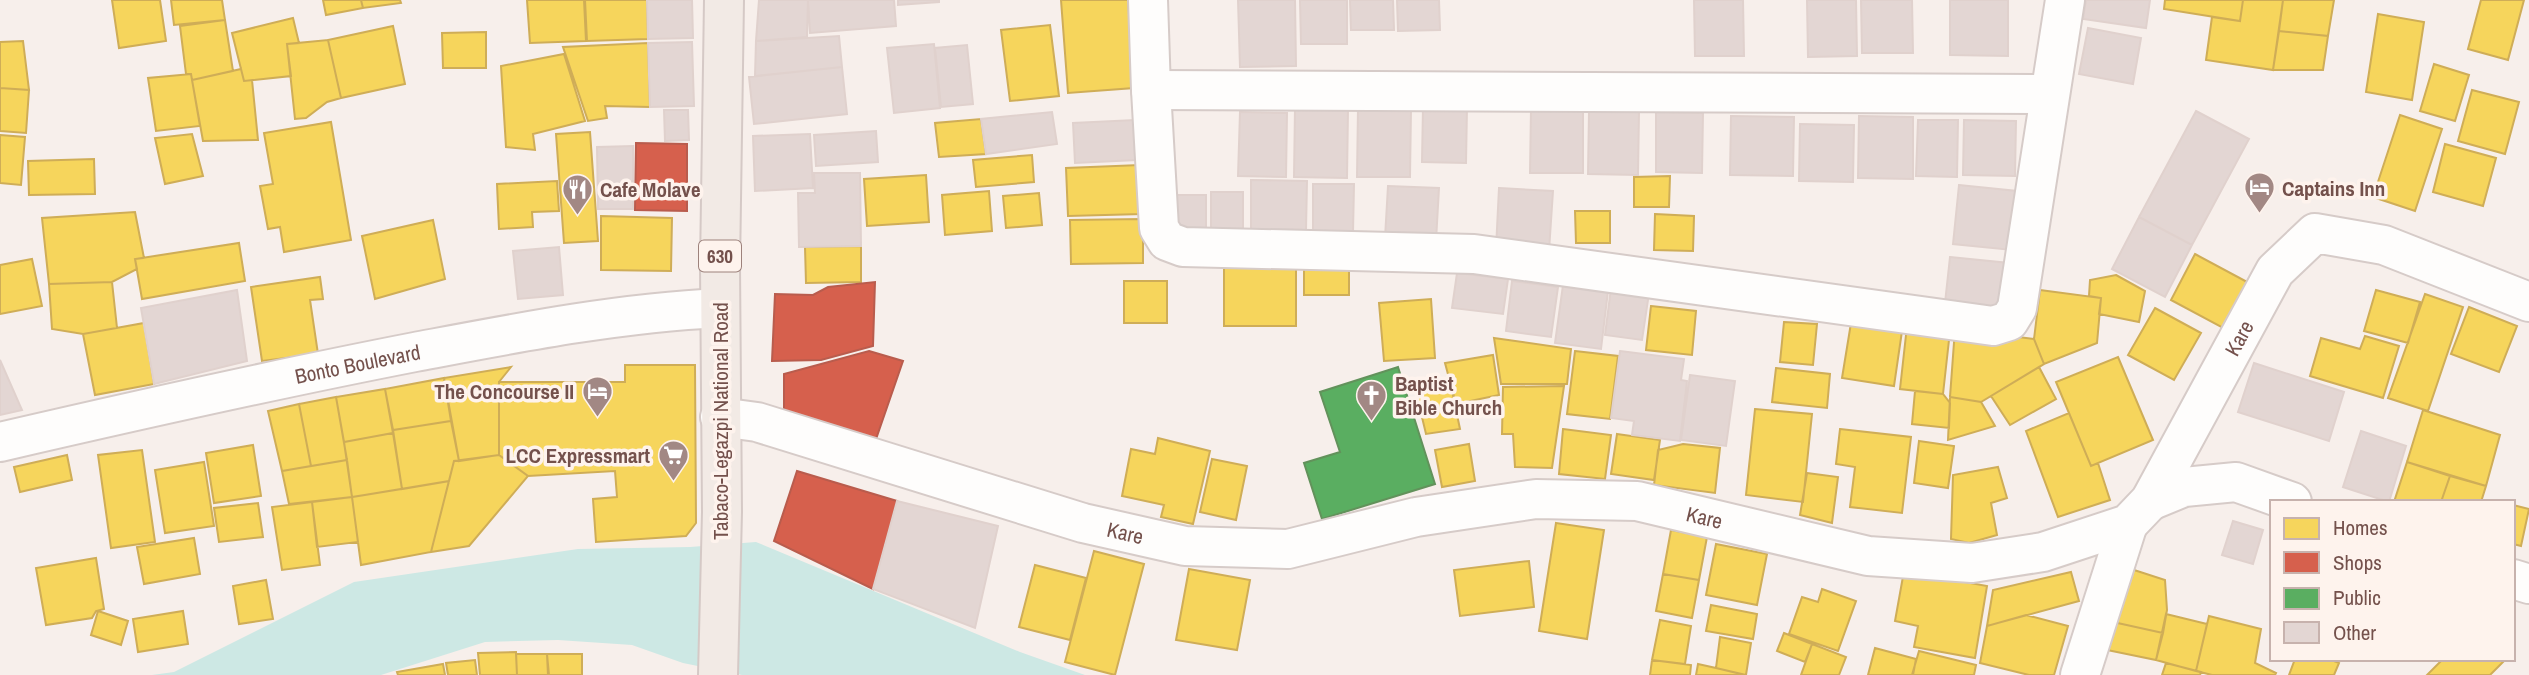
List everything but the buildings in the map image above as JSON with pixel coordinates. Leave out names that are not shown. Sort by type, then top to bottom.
[{"type":"main road","name":"Tabaco-Legazpi National Road","points":[[718,675],[722,512],[720,307],[724,0]]},
{"type":"street","points":[[1148,0],[1159,228],[1167,241],[1183,247],[1474,254],[1993,326],[2010,321],[2017,307],[2065,0]]},
{"type":"street","points":[[1151,90],[2049,94]]},
{"type":"street","name":"Kare","points":[[720,417],[757,422],[1083,523],[1185,545],[1288,549],[1416,517],[1536,499],[1637,501],[1868,556],[1972,563],[2043,552],[2139,513],[2275,271],[2315,233],[2384,245],[2529,302]]},
{"type":"street","name":"Bonto Boulevard","points":[[0,442],[299,374],[546,327],[657,311],[720,307]]},
{"type":"street","points":[[2080,675],[2139,513],[2184,486],[2236,482],[2286,500]]},
{"type":"water","points":[[756,542],[1020,652],[1085,675],[742,675],[683,663],[632,645],[558,640],[485,642],[381,675],[152,675],[174,672],[354,582],[578,549],[690,547]]},
{"type":"place","name":"Captains Inn","points":[[2259,215]]},
{"type":"place","name":"Cafe Molave","points":[[577,216]]},
{"type":"place","name":"The Concourse II","points":[[597,418]]},
{"type":"place","name":"Baptist Bible Church","points":[[1372,422]]},
{"type":"place","name":"LCC Expressmart","points":[[673,482]]}]
